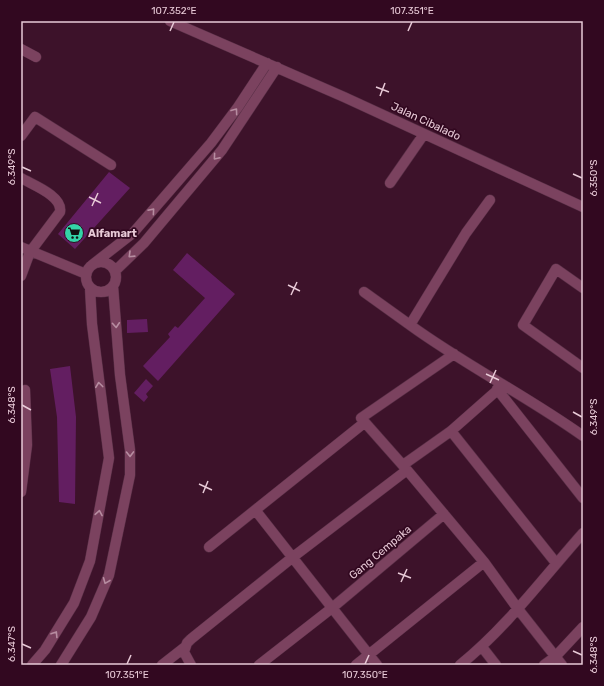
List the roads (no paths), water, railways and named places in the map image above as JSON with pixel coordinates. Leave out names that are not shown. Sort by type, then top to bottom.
[{"type":"street","name":"Jalan Cibalado","points":[[170,21],[277,67],[583,207]]},
{"type":"street","points":[[21,49],[36,57]]},
{"type":"street","points":[[32,665],[45,650],[74,603],[90,561],[109,458],[92,324],[90,288],[86,279],[86,274],[92,265],[138,227],[211,143],[238,107],[267,63]]},
{"type":"street","points":[[115,271],[144,243],[222,150],[277,67]]},
{"type":"street","points":[[21,136],[35,117],[111,165]]},
{"type":"street","points":[[390,183],[424,134]]},
{"type":"street","points":[[21,178],[52,196],[60,203],[61,207],[60,212],[30,252],[21,276]]},
{"type":"street","points":[[410,325],[449,259],[490,200]]},
{"type":"street","points":[[21,247],[86,274]]},
{"type":"street","points":[[61,665],[91,617],[109,576],[130,475],[130,450],[120,375],[113,286],[116,276],[115,271],[107,264],[102,262],[92,265]]},
{"type":"street","points":[[583,288],[556,269],[523,325],[583,368]]},
{"type":"street","points":[[90,288],[95,291],[105,292],[113,286]]},
{"type":"street","points":[[364,292],[501,387],[582,432]]},
{"type":"street","points":[[454,354],[361,418],[484,562],[518,609],[562,665]]},
{"type":"street","points":[[162,665],[185,647],[191,639],[451,431],[501,387]]},
{"type":"street","points":[[501,387],[583,498]]},
{"type":"street","points":[[21,492],[27,445],[25,390]]},
{"type":"street","points":[[209,547],[364,423]]},
{"type":"street","points":[[451,431],[556,563]]},
{"type":"street","points":[[256,510],[377,665]]},
{"type":"street","name":"Gang Cempaka","points":[[259,665],[332,608],[444,514]]},
{"type":"street","points":[[460,665],[482,647],[518,609],[583,533]]},
{"type":"street","points":[[356,665],[484,562]]},
{"type":"street","points":[[544,665],[555,657],[583,627]]},
{"type":"street","points":[[185,647],[184,652],[191,665]]},
{"type":"street","points":[[482,647],[496,665]]},
{"type":"place","name":"Alfamart","points":[[74,233]]}]
